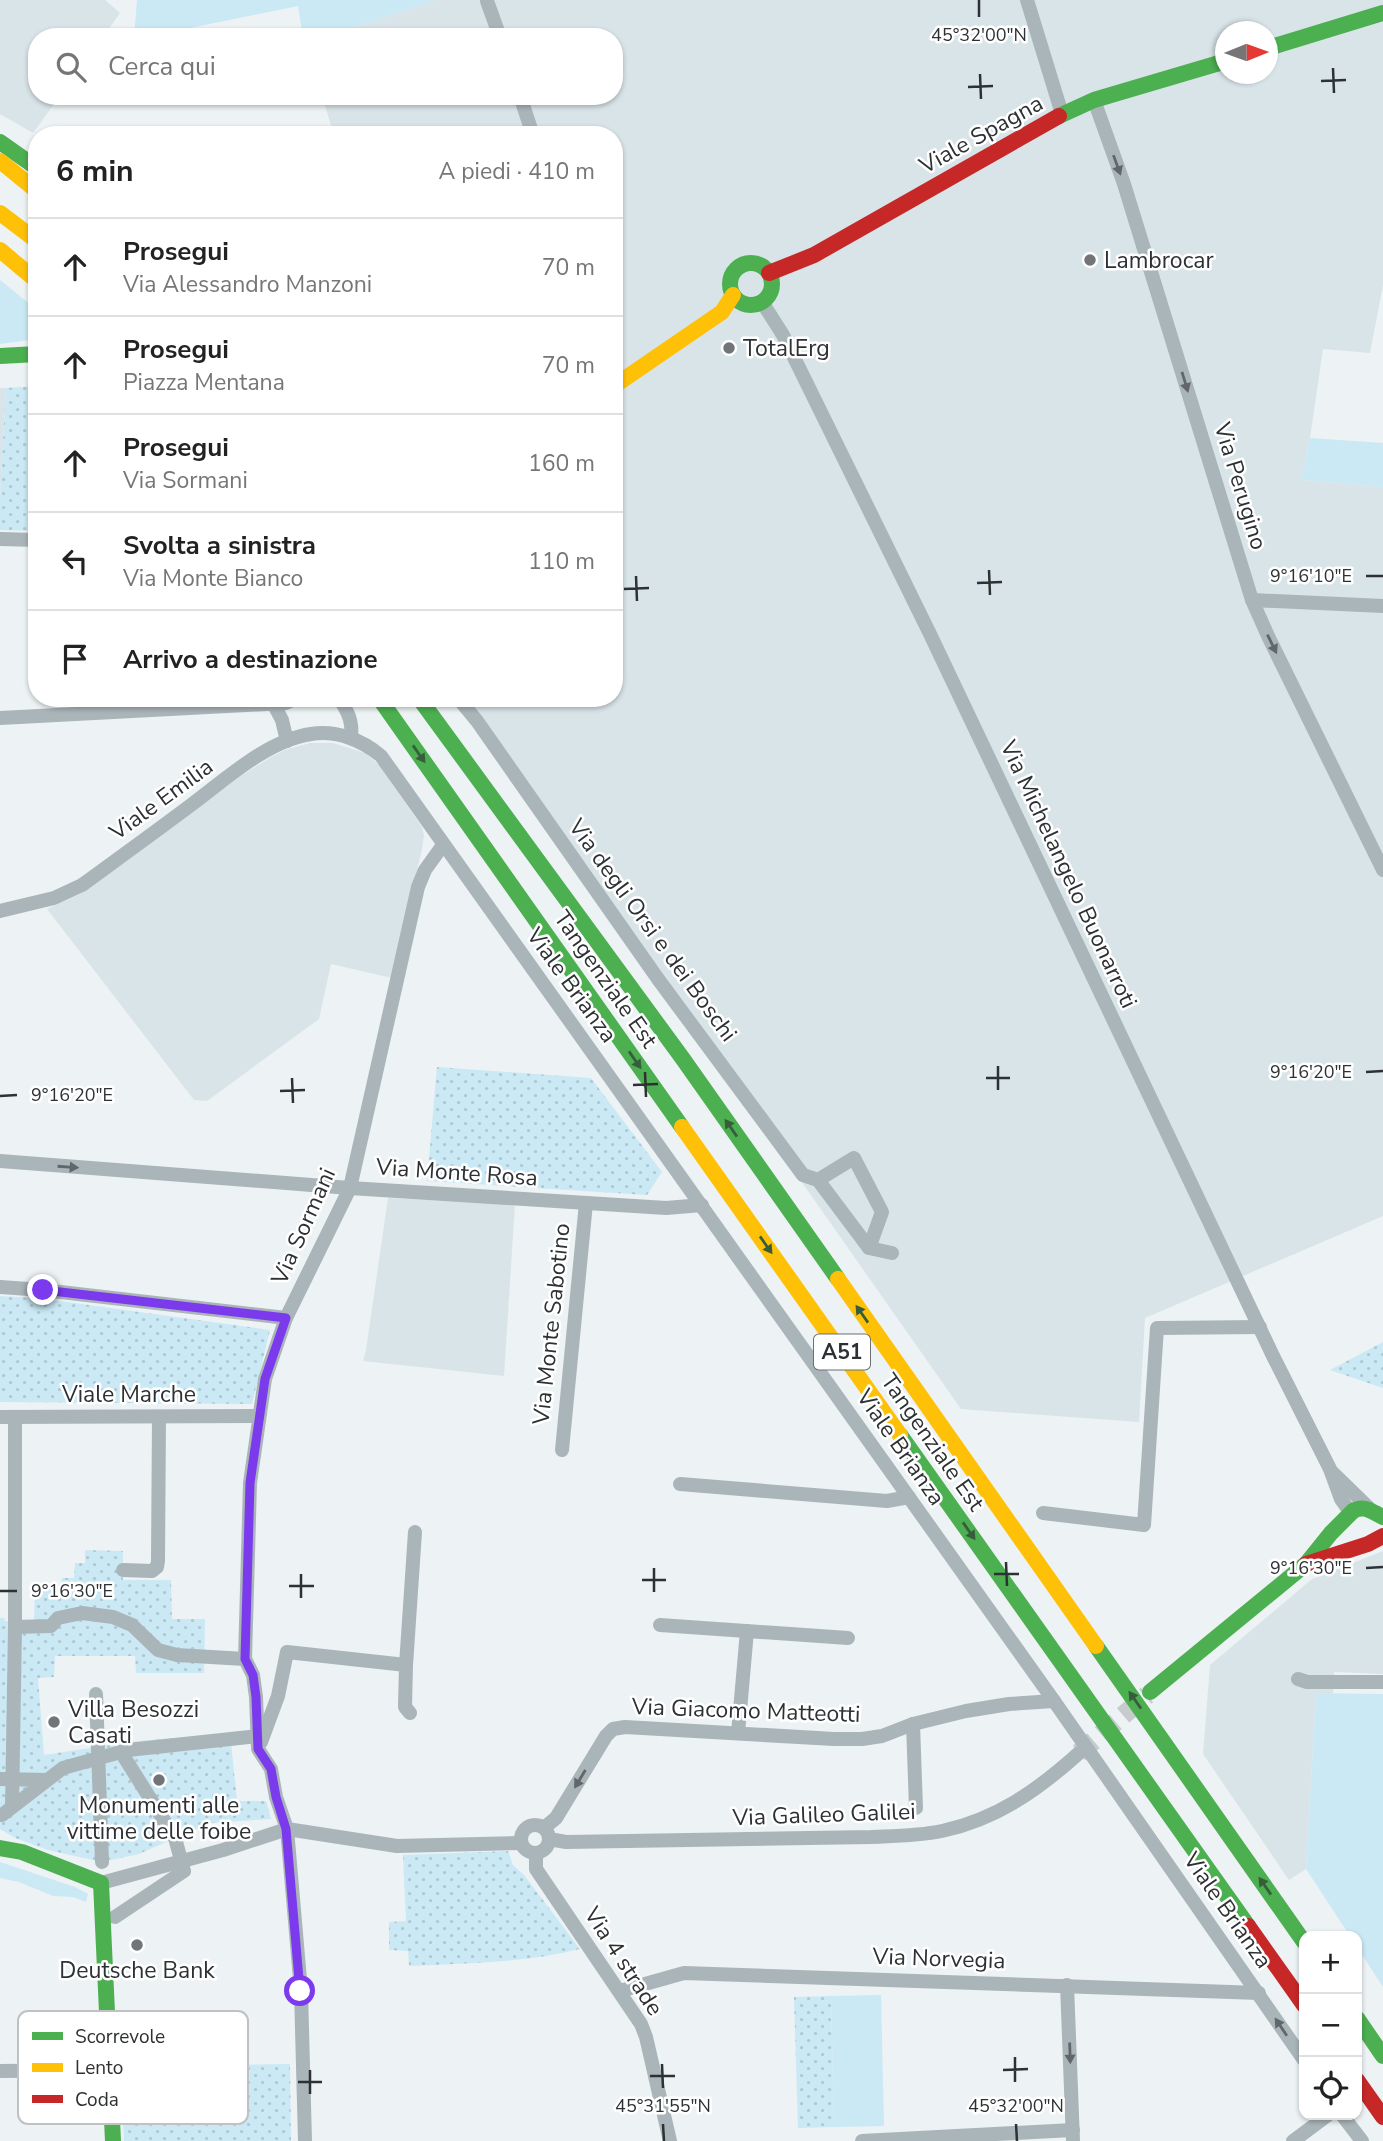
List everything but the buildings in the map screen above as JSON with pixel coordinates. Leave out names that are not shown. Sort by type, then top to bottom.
[{"type":"main road","points":[[1278,45],[1383,13]]},
{"type":"main road","name":"Viale Spagna","points":[[769,273],[814,255],[1062,114],[1094,100],[1215,64]]},
{"type":"main road","points":[[0,142],[28,162]]},
{"type":"main road","points":[[0,161],[28,184]]},
{"type":"main road","points":[[0,213],[28,233]]},
{"type":"main road","points":[[0,250],[28,273]]},
{"type":"main road","points":[[759,264],[769,273],[772,285],[762,302],[749,305],[733,295],[730,289],[731,276],[740,266],[759,264]]},
{"type":"main road","points":[[623,374],[722,312],[733,295]]},
{"type":"main road","points":[[0,356],[28,354]]},
{"type":"main road","name":"Tangenziale Est","points":[[385,707],[1299,1999]]},
{"type":"main road","name":"Tangenziale Est","points":[[426,707],[683,1059],[1299,1935]]},
{"type":"main road","points":[[440,707],[683,1059]]},
{"type":"main road","points":[[1150,1692],[1306,1564],[1317,1547],[1347,1516],[1360,1508],[1377,1514],[1380,1536],[1368,1544],[1306,1564]]},
{"type":"main road","points":[[1347,1516],[1343,1526],[1346,1536],[1362,1545]]},
{"type":"main road","points":[[0,1848],[22,1852],[101,1883],[106,2011]]},
{"type":"main road","points":[[1362,2025],[1383,2056]]},
{"type":"main road","points":[[1362,2087],[1383,2117]]},
{"type":"street","points":[[1027,0],[1062,114]]},
{"type":"street","points":[[487,1],[497,28]]},
{"type":"street","name":"Via Perugino","points":[[1094,100],[1124,184],[1252,600],[1383,870]]},
{"type":"street","points":[[523,105],[530,126]]},
{"type":"street","name":"Via Michelangelo Buonarroti","points":[[762,302],[783,335],[930,634],[1330,1469],[1347,1516]]},
{"type":"street","points":[[0,539],[28,540]]},
{"type":"street","points":[[1252,600],[1383,606]]},
{"type":"street","points":[[0,718],[200,707]]},
{"type":"street","points":[[275,707],[282,720],[287,741]]},
{"type":"street","points":[[345,707],[353,726],[351,738]]},
{"type":"street","name":"Via degli Orsi e dei Boschi","points":[[465,707],[657,979],[803,1175],[818,1180],[869,1248]]},
{"type":"street","name":"Viale Emilia","points":[[0,911],[54,898],[82,885],[272,747],[312,734],[335,734],[351,738]]},
{"type":"street","name":"Viale Brianza","points":[[351,738],[367,744],[381,756],[1054,1701],[1302,2057]]},
{"type":"street","name":"Via Sormani","points":[[258,1742],[253,1675],[245,1659],[250,1483],[265,1379],[286,1318],[349,1188],[418,887],[425,870],[443,845]]},
{"type":"street","points":[[818,1180],[854,1158],[882,1212],[869,1248],[892,1253]]},
{"type":"street","name":"Via Monte Rosa","points":[[0,1161],[586,1203],[666,1208],[702,1205]]},
{"type":"street","name":"Via Monte Sabotino","points":[[562,1450],[586,1203]]},
{"type":"street","points":[[0,1287],[286,1318]]},
{"type":"street","points":[[1043,1513],[1144,1525],[1157,1328],[1260,1327]]},
{"type":"street","name":"Viale Marche","points":[[8,1417],[258,1416]]},
{"type":"street","points":[[8,1417],[15,1624],[6,1779],[7,1811],[63,1768],[99,1758],[121,1752],[258,1742]]},
{"type":"street","points":[[123,1570],[152,1571],[157,1567],[159,1417]]},
{"type":"street","name":"Via Michelangelo Buonarroti","points":[[1330,1469],[1377,1514]]},
{"type":"street","points":[[680,1484],[887,1501],[909,1497]]},
{"type":"street","points":[[410,1713],[405,1707],[406,1665],[415,1532]]},
{"type":"street","points":[[15,1624],[51,1626],[58,1618],[82,1613],[113,1617],[132,1625],[158,1650],[177,1655],[245,1659]]},
{"type":"street","points":[[660,1625],[848,1638]]},
{"type":"street","points":[[738,1733],[747,1631]]},
{"type":"street","points":[[305,2141],[300,1991],[286,1829],[271,1769],[258,1742],[278,1696],[287,1652],[406,1665]]},
{"type":"street","points":[[1298,1679],[1307,1682],[1383,1682]]},
{"type":"street","points":[[96,1694],[102,1862]]},
{"type":"street","name":"Via Giacomo Matteotti","points":[[547,1833],[606,1736],[613,1729],[625,1727],[862,1739],[882,1736],[913,1724],[966,1711],[1009,1704],[1054,1701]]},
{"type":"street","points":[[913,1724],[916,1808]]},
{"type":"street","points":[[115,1917],[184,1871],[175,1838],[121,1752]]},
{"type":"street","name":"Via Galileo Galilei","points":[[547,1833],[566,1842],[871,1837],[930,1833],[976,1821],[1009,1806],[1037,1789],[1079,1754]]},
{"type":"street","points":[[6,1779],[47,1780]]},
{"type":"street","points":[[533,1825],[547,1833],[545,1849],[536,1853],[527,1851],[521,1843],[521,1837],[527,1827],[533,1825]]},
{"type":"street","points":[[101,1883],[286,1829],[397,1846],[521,1843]]},
{"type":"street","name":"Via 4 strade","points":[[536,1853],[536,1869],[641,2024],[670,2141]]},
{"type":"street","name":"Via Norvegia","points":[[620,1991],[684,1973],[1259,1993]]},
{"type":"street","points":[[862,2141],[1073,2136],[1067,1985]]},
{"type":"street","points":[[0,2071],[18,2071]]},
{"type":"street","points":[[1293,2141],[1321,2120]]},
{"type":"street","points":[[1346,2120],[1362,2141]]},
{"type":"shaded area","points":[[0,0],[105,0],[120,13],[109,28],[28,28],[28,105],[53,105],[38,126],[28,126],[28,130],[0,114]]},
{"type":"shaded area","points":[[137,0],[437,0],[352,28],[302,28],[298,6],[190,28],[135,28]]},
{"type":"shaded area","points":[[437,0],[1383,0],[1383,285],[1370,353],[1323,349],[1301,480],[1383,487],[1383,1216],[1145,1318],[1139,1422],[961,1409],[468,707],[623,707],[623,126],[331,126],[325,105],[623,105],[623,28],[352,28]]},
{"type":"shaded area","points":[[0,280],[28,303],[28,340],[0,344]]},
{"type":"shaded area","points":[[28,387],[28,531],[0,530],[6,388]]},
{"type":"shaded area","points":[[0,388],[6,388],[0,495]]},
{"type":"shaded area","points":[[1310,438],[1383,443],[1383,487],[1301,480]]},
{"type":"shaded area","points":[[310,743],[333,743],[365,753],[379,765],[422,827],[422,849],[392,978],[331,964],[319,1019],[207,1101],[194,1100],[47,909],[80,894],[239,777],[285,750]]},
{"type":"shaded area","points":[[437,1067],[591,1078],[662,1172],[647,1195],[427,1181]]},
{"type":"shaded area","points":[[388,1198],[515,1204],[504,1376],[363,1361]]},
{"type":"shaded area","points":[[0,1296],[38,1298],[270,1330],[252,1404],[0,1402]]},
{"type":"shaded area","points":[[1383,1342],[1383,1388],[1330,1370]]},
{"type":"shaded area","points":[[85,1550],[123,1551],[123,1580],[171,1580],[172,1619],[205,1619],[204,1673],[136,1673],[135,1656],[55,1656],[54,1677],[38,1678],[44,1755],[129,1742],[230,1733],[237,1801],[266,1801],[271,1819],[209,1823],[139,1854],[102,1862],[48,1850],[15,1838],[0,1829],[0,1618],[5,1621],[34,1622],[35,1589],[61,1589],[62,1578],[74,1578],[75,1563],[85,1563]]},
{"type":"shaded area","points":[[1383,1551],[1383,1674],[1334,1672],[1333,1693],[1316,1693],[1306,1869],[1289,1880],[1203,1754],[1210,1665],[1312,1579]]},
{"type":"shaded area","points":[[1316,1693],[1383,1694],[1383,1987],[1362,1955],[1362,1931],[1347,1931],[1306,1869]]},
{"type":"shaded area","points":[[508,1851],[513,1865],[524,1875],[580,1949],[517,1960],[409,1966],[408,1951],[389,1950],[389,1922],[406,1921],[403,1855]]},
{"type":"shaded area","points":[[0,1862],[75,1887],[88,1894],[86,1902],[73,1897],[53,1896],[19,1882],[0,1878]]},
{"type":"shaded area","points":[[881,1995],[884,2126],[834,2127],[831,1996]]},
{"type":"shaded area","points":[[831,1996],[834,2127],[798,2128],[794,1997]]},
{"type":"shaded area","points":[[290,2064],[291,2141],[124,2141],[123,2124],[248,2124],[248,2065]]},
{"type":"tunnel","points":[[1079,1753],[1147,1695]]},
{"type":"traffic: fast","points":[[1278,45],[1383,13]]},
{"type":"traffic: fast","points":[[1059,116],[1094,100],[1215,64]]},
{"type":"traffic: fast","points":[[0,142],[28,162]]},
{"type":"traffic: fast","points":[[751,263],[766,269],[772,284],[766,299],[751,305],[736,299],[730,284],[736,269],[751,263]]},
{"type":"traffic: fast","points":[[0,356],[28,354]]},
{"type":"traffic: fast","points":[[385,707],[682,1127]]},
{"type":"traffic: fast","points":[[426,707],[683,1059],[838,1279]]},
{"type":"traffic: fast","points":[[900,1435],[1248,1926]]},
{"type":"traffic: fast","points":[[1150,1692],[1306,1564],[1353,1511],[1365,1509],[1383,1517]]},
{"type":"traffic: fast","points":[[1096,1646],[1299,1935]]},
{"type":"traffic: fast","points":[[0,1848],[22,1852],[101,1883],[107,2011]]},
{"type":"traffic: fast","points":[[1362,2025],[1383,2056]]},
{"type":"traffic: fast","points":[[112,2124],[113,2141]]},
{"type":"traffic: slow","points":[[0,161],[28,184]]},
{"type":"traffic: slow","points":[[0,213],[28,234]]},
{"type":"traffic: slow","points":[[0,250],[28,273]]},
{"type":"traffic: slow","points":[[623,380],[722,312],[733,295]]},
{"type":"traffic: slow","points":[[682,1127],[900,1435]]},
{"type":"traffic: slow","points":[[838,1279],[1096,1646]]},
{"type":"traffic: jam","points":[[769,273],[814,255],[1059,116]]},
{"type":"traffic: jam","points":[[1306,1564],[1368,1544],[1383,1536]]},
{"type":"traffic: jam","points":[[1248,1926],[1299,1998]]},
{"type":"traffic: jam","points":[[1362,2087],[1383,2117]]},
{"type":"place","name":"Lambrocar","points":[[1090,260]]},
{"type":"place","name":"TotalErg","points":[[729,348]]},
{"type":"place","name":"Villa Besozzi Casati","points":[[54,1722]]},
{"type":"place","name":"Monumenti alle vittime delle foibe","points":[[159,1780]]},
{"type":"place","name":"Deutsche Bank","points":[[137,1945]]},
{"type":"route","points":[[43,1290],[286,1318],[265,1379],[258,1416],[250,1483],[245,1659],[253,1675],[258,1749],[271,1769],[286,1829],[300,1991]]}]
